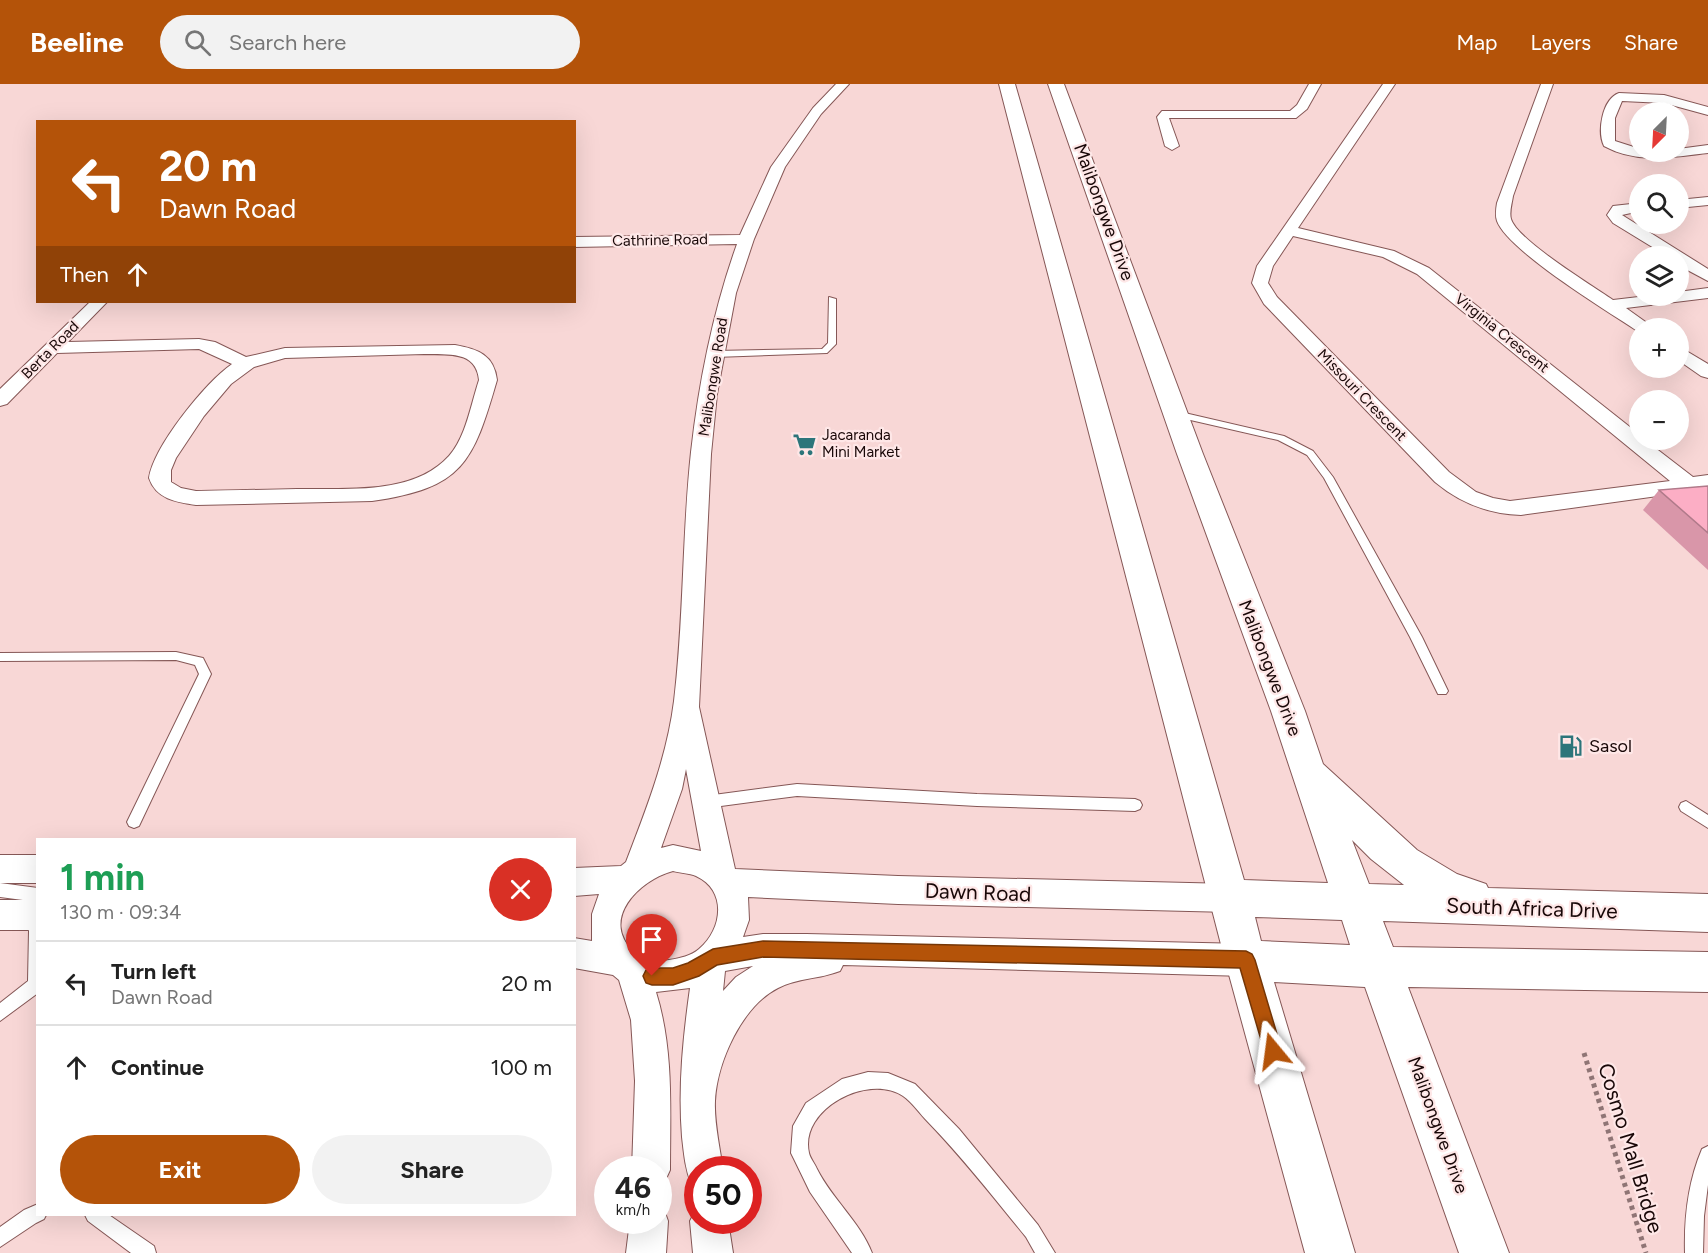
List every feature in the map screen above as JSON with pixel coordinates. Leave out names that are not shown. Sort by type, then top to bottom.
[{"type":"main road","points":[[1007,84],[1246,960],[1330,1253]]},
{"type":"main road","name":"Malibongwe Drive","points":[[1056,84],[1176,414],[1288,711],[1307,770],[1484,1253]]},
{"type":"main road","points":[[1307,770],[1340,800],[1367,831],[1419,876],[1439,887],[1457,893],[1528,909]]},
{"type":"main road","name":"South Africa Drive","points":[[1230,898],[1708,913]]},
{"type":"main road","points":[[1246,960],[1380,967],[1708,972]]},
{"type":"street","name":"Malibongwe Road","points":[[632,875],[668,789],[687,703],[700,465],[708,394],[728,293],[746,239],[778,167],[818,111],[843,84]]},
{"type":"street","points":[[1172,146],[1165,115],[1292,115],[1299,111],[1306,95],[1315,84]]},
{"type":"street","name":"Missouri Crescent","points":[[1389,84],[1261,275],[1260,283],[1264,291],[1442,477],[1471,498],[1497,507],[1521,508],[1698,483]]},
{"type":"street","points":[[1547,84],[1506,196],[1504,222],[1527,246],[1630,318]]},
{"type":"street","points":[[1708,111],[1664,99],[1619,97],[1613,102],[1607,136],[1609,143],[1618,148],[1644,154],[1708,149]]},
{"type":"street","points":[[1689,203],[1708,201]]},
{"type":"street","points":[[1629,208],[1618,209],[1614,215],[1629,227]]},
{"type":"street","name":"Virginia Crescent","points":[[1290,231],[1388,254],[1423,271],[1698,483]]},
{"type":"street","points":[[1641,234],[1660,246]]},
{"type":"street","name":"Cathrine Road","points":[[576,242],[746,239]]},
{"type":"street","points":[[1689,264],[1708,276]]},
{"type":"street","points":[[1610,305],[1708,293]]},
{"type":"street","name":"Berta Road","points":[[0,400],[98,303]]},
{"type":"street","points":[[52,348],[199,344],[209,346],[246,364],[278,354],[453,350],[480,357],[489,371],[465,448],[451,466],[417,484],[394,491],[372,494],[196,498],[167,490],[158,477],[160,468],[172,447],[216,388],[246,364]]},
{"type":"street","points":[[1689,359],[1708,372]]},
{"type":"street","name":"Malibongwe Road","points":[[687,703],[724,878]]},
{"type":"street","points":[[651,1156],[653,1081],[649,1030],[643,998],[627,966],[610,947],[606,930],[607,911],[615,894],[632,875],[655,862],[673,858],[691,859],[708,865],[724,878],[734,899],[735,919],[728,940],[712,959],[699,1047],[697,1101],[703,1156]]},
{"type":"street","points":[[0,869],[36,869]]},
{"type":"street","points":[[576,882],[632,875]]},
{"type":"street","name":"Dawn Road","points":[[724,878],[898,890],[1230,898]]},
{"type":"street","points":[[0,915],[35,908]]},
{"type":"street","points":[[576,953],[627,966],[652,976],[673,977],[693,970],[712,959],[763,949],[1246,960]]},
{"type":"street","points":[[697,1101],[707,1059],[728,1012],[762,979],[788,968],[886,952]]},
{"type":"street","points":[[646,1253],[648,1234]]},
{"type":"street","points":[[711,1234],[713,1253]]},
{"type":"lane","points":[[715,354],[824,351],[832,344],[832,300]]},
{"type":"lane","points":[[1176,414],[1265,433],[1281,438],[1310,453],[1328,477],[1411,628],[1442,692]]},
{"type":"lane","points":[[0,657],[176,656],[199,661],[205,675],[134,822]]},
{"type":"lane","points":[[706,801],[797,790],[977,800],[1135,805]]},
{"type":"lane","points":[[1686,807],[1708,822]]},
{"type":"lane","points":[[0,890],[35,908],[36,931]]},
{"type":"lane","points":[[0,1013],[36,984]]},
{"type":"lane","points":[[863,1253],[816,1186],[800,1153],[802,1126],[812,1109],[848,1084],[868,1080],[888,1081],[909,1090],[953,1135],[1032,1231],[1046,1253]]},
{"type":"lane","points":[[1694,1253],[1700,1186],[1708,1155]]},
{"type":"lane","points":[[0,1238],[36,1214]]},
{"type":"lane","points":[[95,1216],[147,1253]]},
{"type":"path","name":"Cosmo Mall Bridge","points":[[1584,1053],[1646,1253]]},
{"type":"building","points":[[1708,486],[1708,533],[1659,490]]},
{"type":"place","name":"Jacaranda Mini Market","points":[[804,444]]},
{"type":"place","name":"Sasol","points":[[1571,746]]},
{"type":"route","points":[[652,976],[673,977],[693,970],[713,957],[763,949],[1246,960],[1273,1051]]}]
